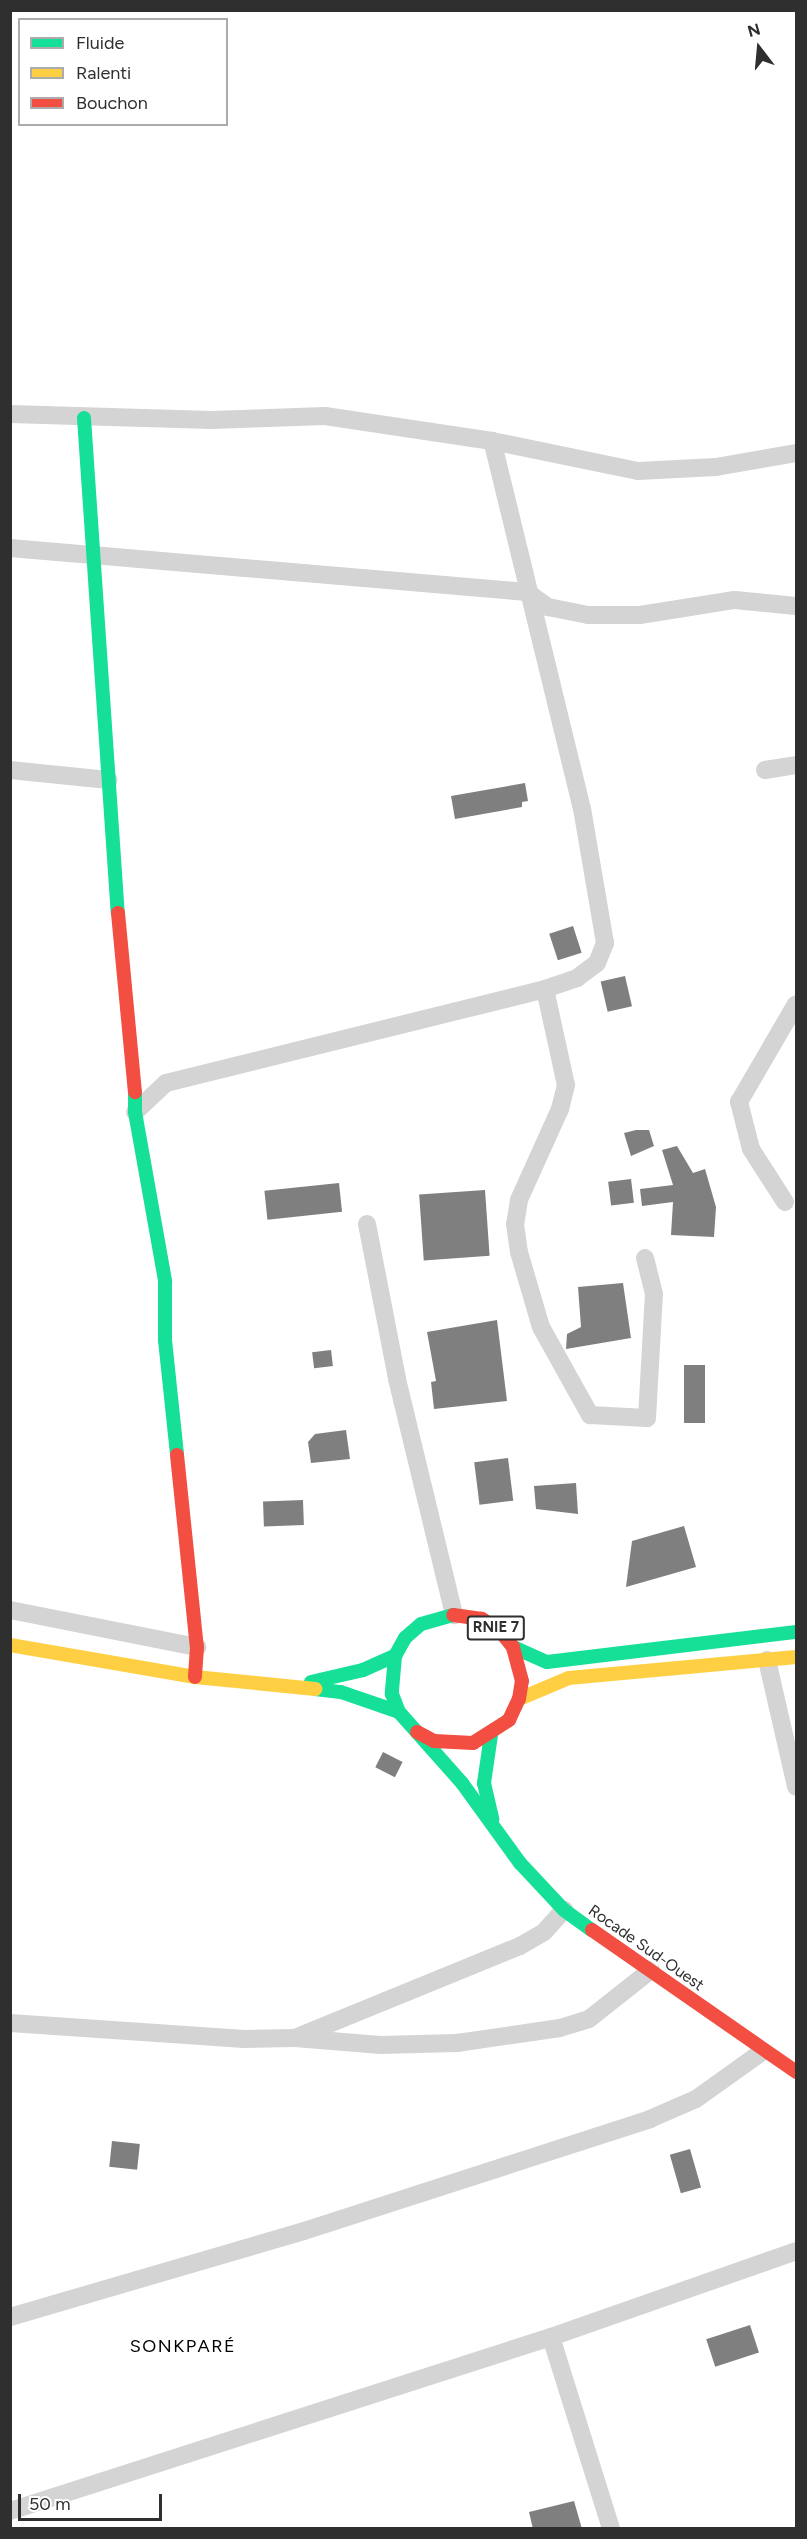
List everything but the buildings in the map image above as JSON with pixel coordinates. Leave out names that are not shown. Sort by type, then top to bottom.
[{"type":"main road","points":[[84,417],[108,730],[108,780],[135,1112],[165,1281],[165,1340],[197,1647],[195,1677]]},
{"type":"main road","name":"RNIE 7","points":[[395,1656],[405,1638],[421,1624],[454,1615],[482,1619],[500,1630],[513,1647],[520,1663],[519,1699]]},
{"type":"main road","name":"RNIE 7","points":[[513,1647],[547,1662],[796,1632]]},
{"type":"main road","points":[[10,1644],[195,1677],[279,1688],[341,1692],[399,1712]]},
{"type":"main road","points":[[279,1688],[331,1679],[395,1656],[392,1694],[399,1712],[417,1732],[434,1741],[453,1745],[473,1743],[491,1735],[508,1720],[519,1699],[544,1686],[578,1677],[796,1657]]},
{"type":"main road","name":"Rocade Sud-Ouest","points":[[417,1732],[462,1783],[495,1831],[542,1890],[564,1910],[796,2072]]},
{"type":"main road","name":"Rocade Sud-Ouest","points":[[491,1735],[484,1783],[495,1831]]},
{"type":"street","points":[[10,414],[212,420],[325,416],[492,441],[638,471],[716,467],[796,453]]},
{"type":"street","points":[[135,1112],[166,1083],[545,989],[578,978],[597,963],[604,943],[582,809],[527,592],[492,441]]},
{"type":"street","points":[[10,548],[527,592],[548,607],[588,615],[640,615],[735,600],[796,606]]},
{"type":"street","points":[[765,770],[796,765]]},
{"type":"street","points":[[10,770],[108,780]]},
{"type":"street","points":[[545,989],[566,1085],[560,1109],[519,1200],[516,1224],[519,1252],[541,1327],[590,1415],[647,1418],[654,1303],[645,1258]]},
{"type":"street","points":[[785,1202],[752,1149],[739,1102],[796,1004]]},
{"type":"street","points":[[367,1224],[397,1379],[454,1615]]},
{"type":"street","points":[[10,1610],[197,1647]]},
{"type":"street","points":[[766,1660],[796,1787]]},
{"type":"street","points":[[295,2038],[520,1946],[544,1932],[564,1910]]},
{"type":"street","points":[[10,2023],[244,2039],[295,2038],[360,2044],[429,2044],[560,2028],[589,2019],[651,1971]]},
{"type":"street","points":[[10,2317],[304,2231],[650,2119],[696,2099],[763,2051]]},
{"type":"street","points":[[10,2511],[551,2337],[796,2251]]},
{"type":"street","points":[[551,2337],[611,2529]]},
{"type":"traffic: fast","points":[[84,418],[118,913]]},
{"type":"traffic: fast","points":[[135,1092],[135,1112],[165,1281],[165,1340],[177,1455]]},
{"type":"traffic: fast","points":[[453,1615],[421,1624],[405,1638],[395,1656],[392,1694],[399,1712],[462,1783],[520,1863],[564,1910],[592,1930]]},
{"type":"traffic: fast","points":[[513,1647],[547,1662],[796,1632]]},
{"type":"traffic: fast","points":[[311,1682],[363,1670],[395,1656]]},
{"type":"traffic: fast","points":[[315,1689],[341,1692],[399,1712]]},
{"type":"traffic: fast","points":[[491,1735],[484,1783],[492,1819]]},
{"type":"traffic: slow","points":[[10,1645],[195,1677],[315,1689]]},
{"type":"traffic: slow","points":[[519,1699],[569,1678],[796,1657]]},
{"type":"traffic: jam","points":[[118,913],[135,1092]]},
{"type":"traffic: jam","points":[[177,1455],[197,1647],[195,1677]]},
{"type":"traffic: jam","points":[[417,1732],[434,1741],[473,1743],[509,1720],[519,1699],[522,1681],[513,1647],[500,1631],[482,1619],[453,1615]]},
{"type":"traffic: jam","points":[[592,1930],[796,2072]]},
{"type":"district","name":"SONKPARÉ","points":[[183,2346]]}]
